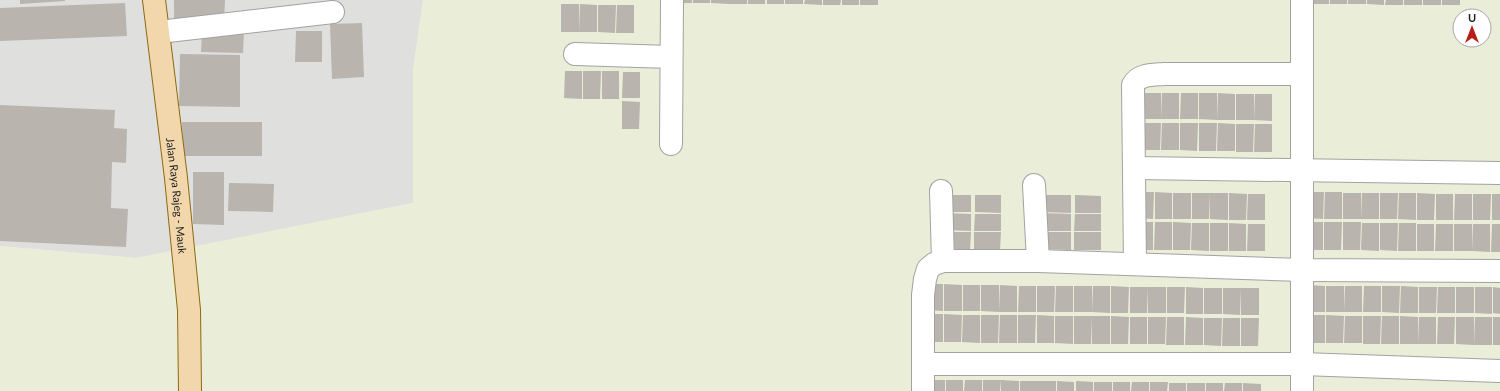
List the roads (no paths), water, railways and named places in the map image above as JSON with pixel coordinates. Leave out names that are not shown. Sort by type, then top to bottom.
[{"type":"main road","name":"Jalan Raya Rajeg - Mauk","points":[[154,0],[176,178],[189,310],[190,391]]},
{"type":"street","points":[[671,144],[672,0]]},
{"type":"street","points":[[1302,0],[1302,391]]},
{"type":"street","points":[[159,32],[333,12]]},
{"type":"street","points":[[575,54],[671,57]]},
{"type":"street","points":[[1135,264],[1133,85],[1135,80],[1142,77],[1164,74],[1302,74]]},
{"type":"street","points":[[1135,168],[1500,173]]},
{"type":"street","points":[[1034,185],[1038,261]]},
{"type":"street","points":[[941,191],[943,261]]},
{"type":"street","points":[[923,391],[923,295],[925,279],[928,269],[934,264],[943,261],[1038,261],[1302,270],[1500,272]]},
{"type":"street","points":[[924,364],[1302,364],[1500,371]]}]
